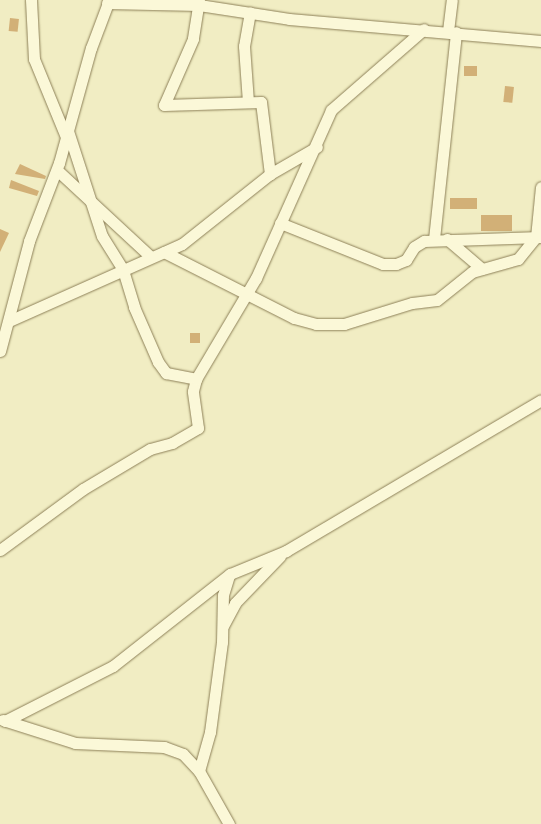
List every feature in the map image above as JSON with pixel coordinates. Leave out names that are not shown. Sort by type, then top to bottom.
[{"type":"street","points":[[31,0],[34,59],[67,134],[87,197],[102,236],[123,270],[134,307],[166,373],[196,379]]},
{"type":"street","points":[[434,239],[452,31],[452,0]]},
{"type":"street","points":[[0,351],[29,241],[57,170],[108,1],[199,3],[250,13],[452,31],[541,41]]},
{"type":"street","points":[[199,3],[193,39],[164,105],[261,102],[270,174]]},
{"type":"street","points":[[248,102],[244,46],[250,13]]},
{"type":"street","points":[[0,550],[83,489],[150,448],[172,443],[194,431],[199,423],[193,391],[196,379],[248,293],[317,146],[331,110],[424,29]]},
{"type":"street","points":[[9,321],[188,240],[270,174],[317,146]]},
{"type":"street","points":[[57,170],[150,257]]},
{"type":"street","points":[[164,252],[248,293],[294,318],[316,324],[344,324],[412,303],[437,300],[482,269],[518,259],[538,237],[541,187]]},
{"type":"street","points":[[280,223],[383,264],[396,264],[406,260],[414,247],[434,239],[538,237]]},
{"type":"street","points":[[447,239],[482,269]]},
{"type":"street","points":[[3,720],[113,666],[230,574],[286,550],[541,400]]},
{"type":"street","points":[[222,629],[235,603],[286,550]]},
{"type":"street","points":[[199,771],[210,732],[222,629],[222,595],[230,574]]},
{"type":"street","points":[[3,720],[75,743],[164,747],[183,754],[199,771],[230,824]]},
{"type":"building","points":[[10,18],[19,19],[18,32],[9,31]]},
{"type":"building","points":[[464,66],[477,66],[477,76],[464,76]]},
{"type":"building","points":[[505,86],[514,87],[512,103],[503,102]]},
{"type":"building","points":[[20,164],[46,176],[45,179],[15,174]]},
{"type":"building","points":[[11,180],[39,191],[37,196],[9,188]]},
{"type":"building","points":[[450,198],[477,198],[477,209],[450,209]]},
{"type":"building","points":[[481,215],[512,215],[512,231],[481,231]]},
{"type":"building","points":[[0,229],[9,233],[0,252]]},
{"type":"building","points":[[190,333],[200,333],[200,343],[190,343]]}]
